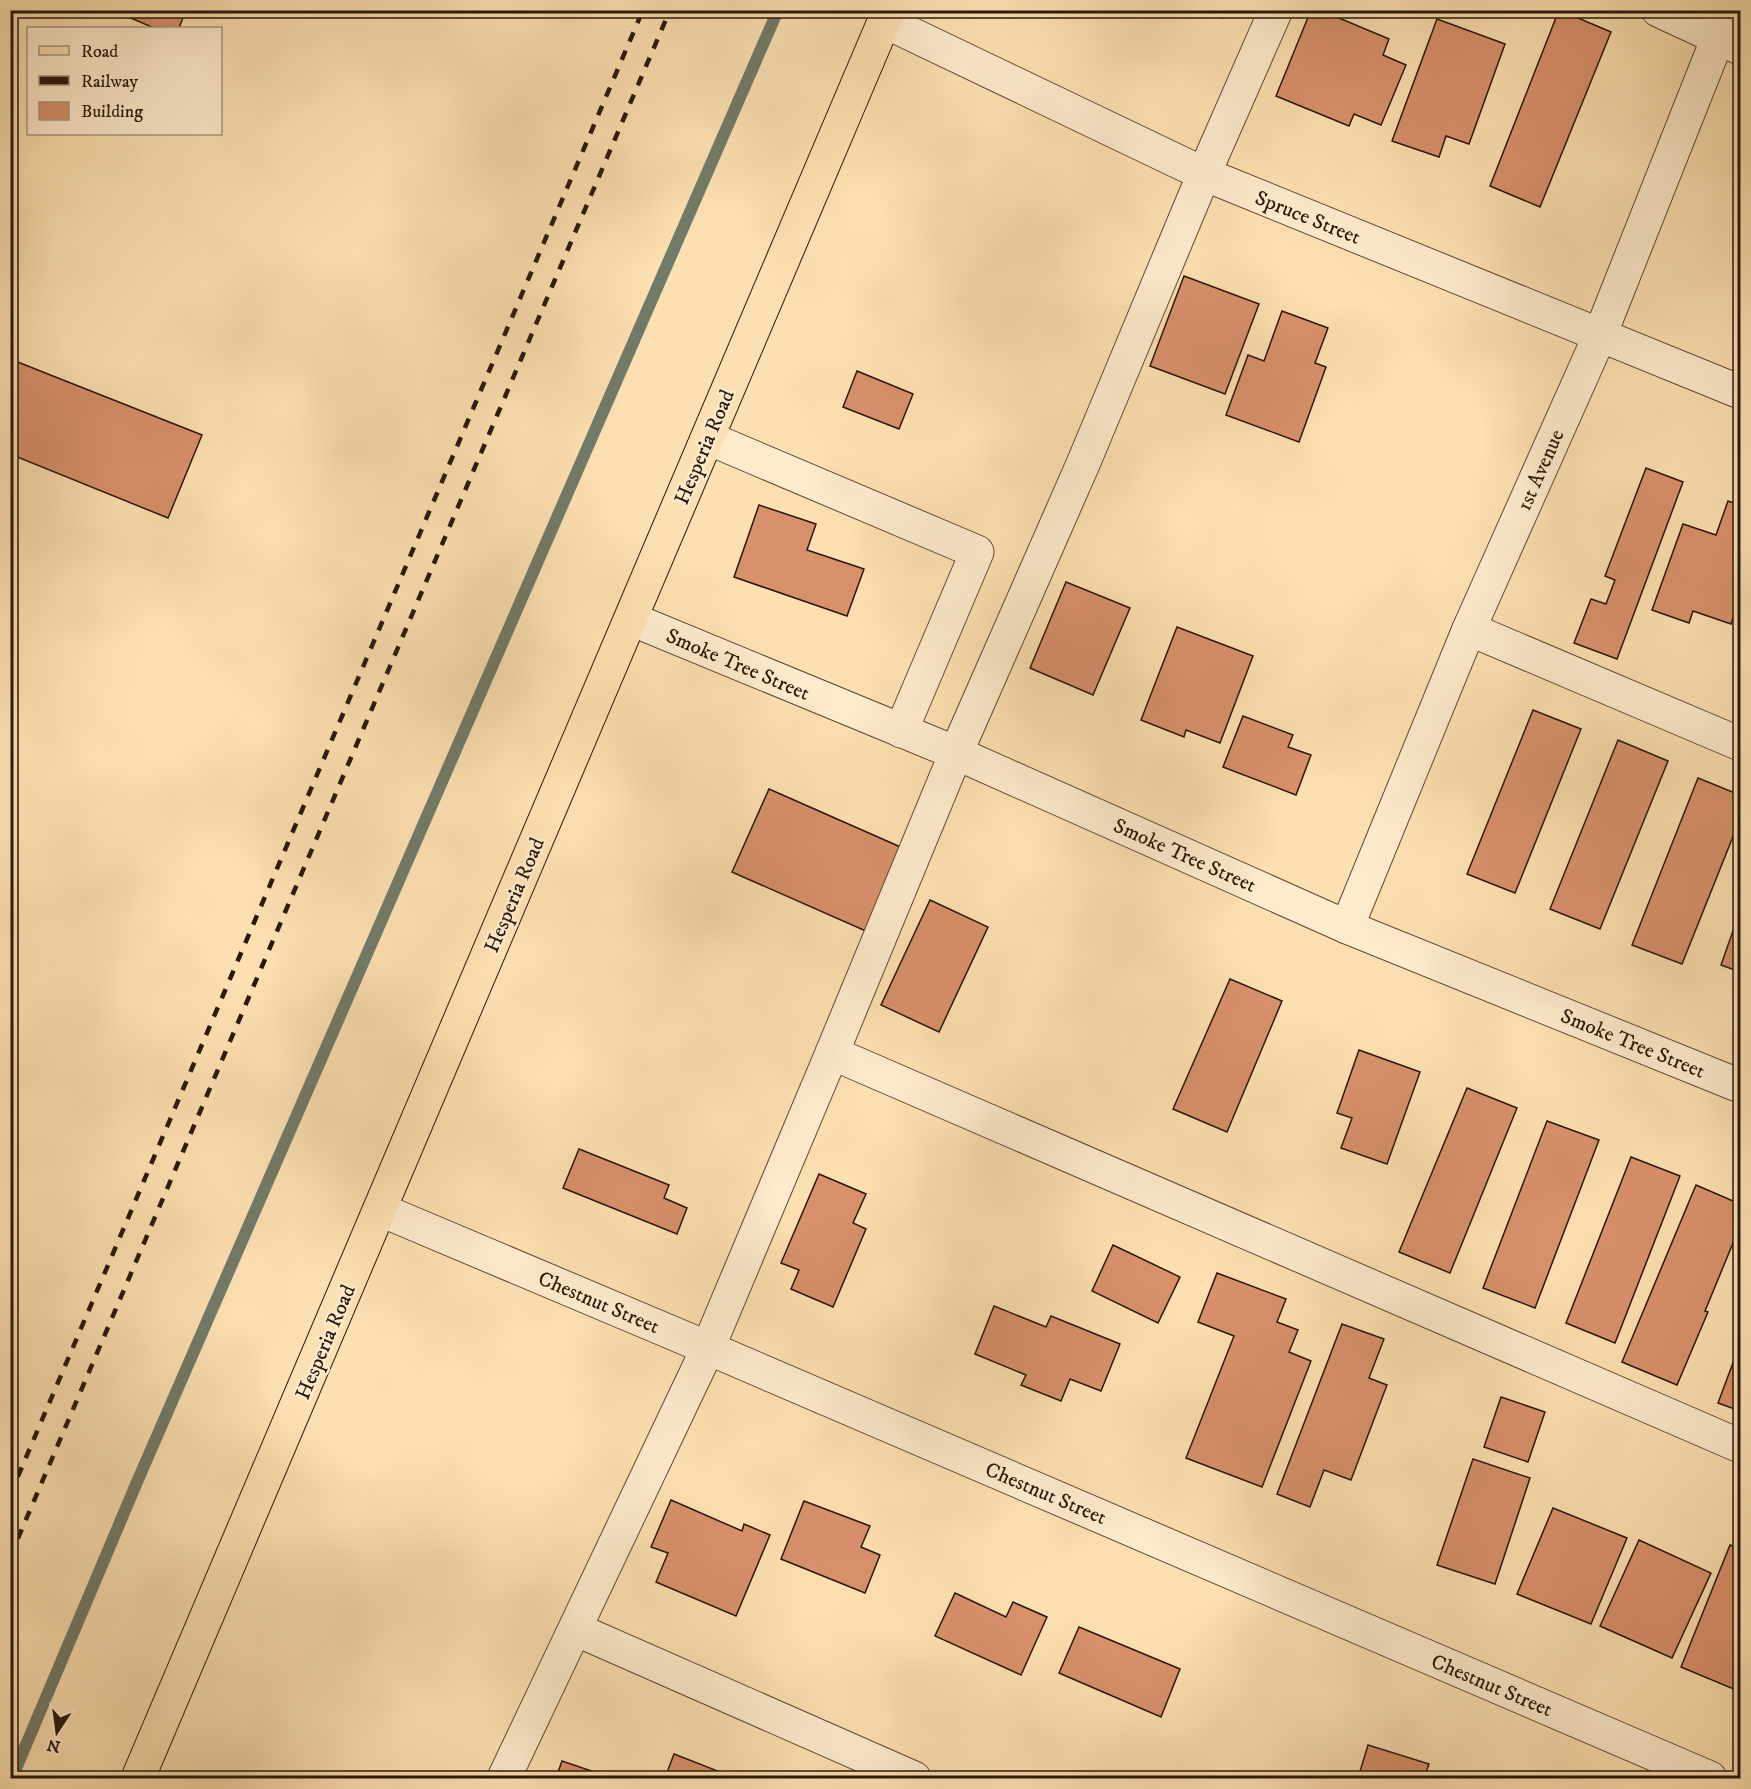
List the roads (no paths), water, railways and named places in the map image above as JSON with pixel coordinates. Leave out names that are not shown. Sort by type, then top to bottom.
[{"type":"main road","name":"Hesperia Road","points":[[138,1779],[886,16]]},
{"type":"street","points":[[504,1779],[708,1348],[956,753],[1083,464],[1204,174],[1276,10]]},
{"type":"street","points":[[1658,10],[1729,32]]},
{"type":"street","name":"Spruce Street","points":[[886,16],[1204,174],[1740,392]]},
{"type":"street","name":"1st Avenue","points":[[1347,927],[1469,629],[1600,335],[1729,32]]},
{"type":"street","points":[[708,438],[978,552],[901,732]]},
{"type":"street","name":"Smoke Tree Street","points":[[631,619],[956,753],[1347,927],[1740,1086]]},
{"type":"street","points":[[1469,629],[1740,744]]},
{"type":"street","points":[[832,1053],[1740,1446]]},
{"type":"street","name":"Chestnut Street","points":[[381,1210],[708,1348],[1710,1779]]},
{"type":"street","points":[[575,1629],[914,1779]]},
{"type":"waterway","points":[[12,1778],[137,1482],[778,10]]},
{"type":"railway","points":[[10,1495],[643,10]]},
{"type":"railway","points":[[10,1557],[670,10]]}]
